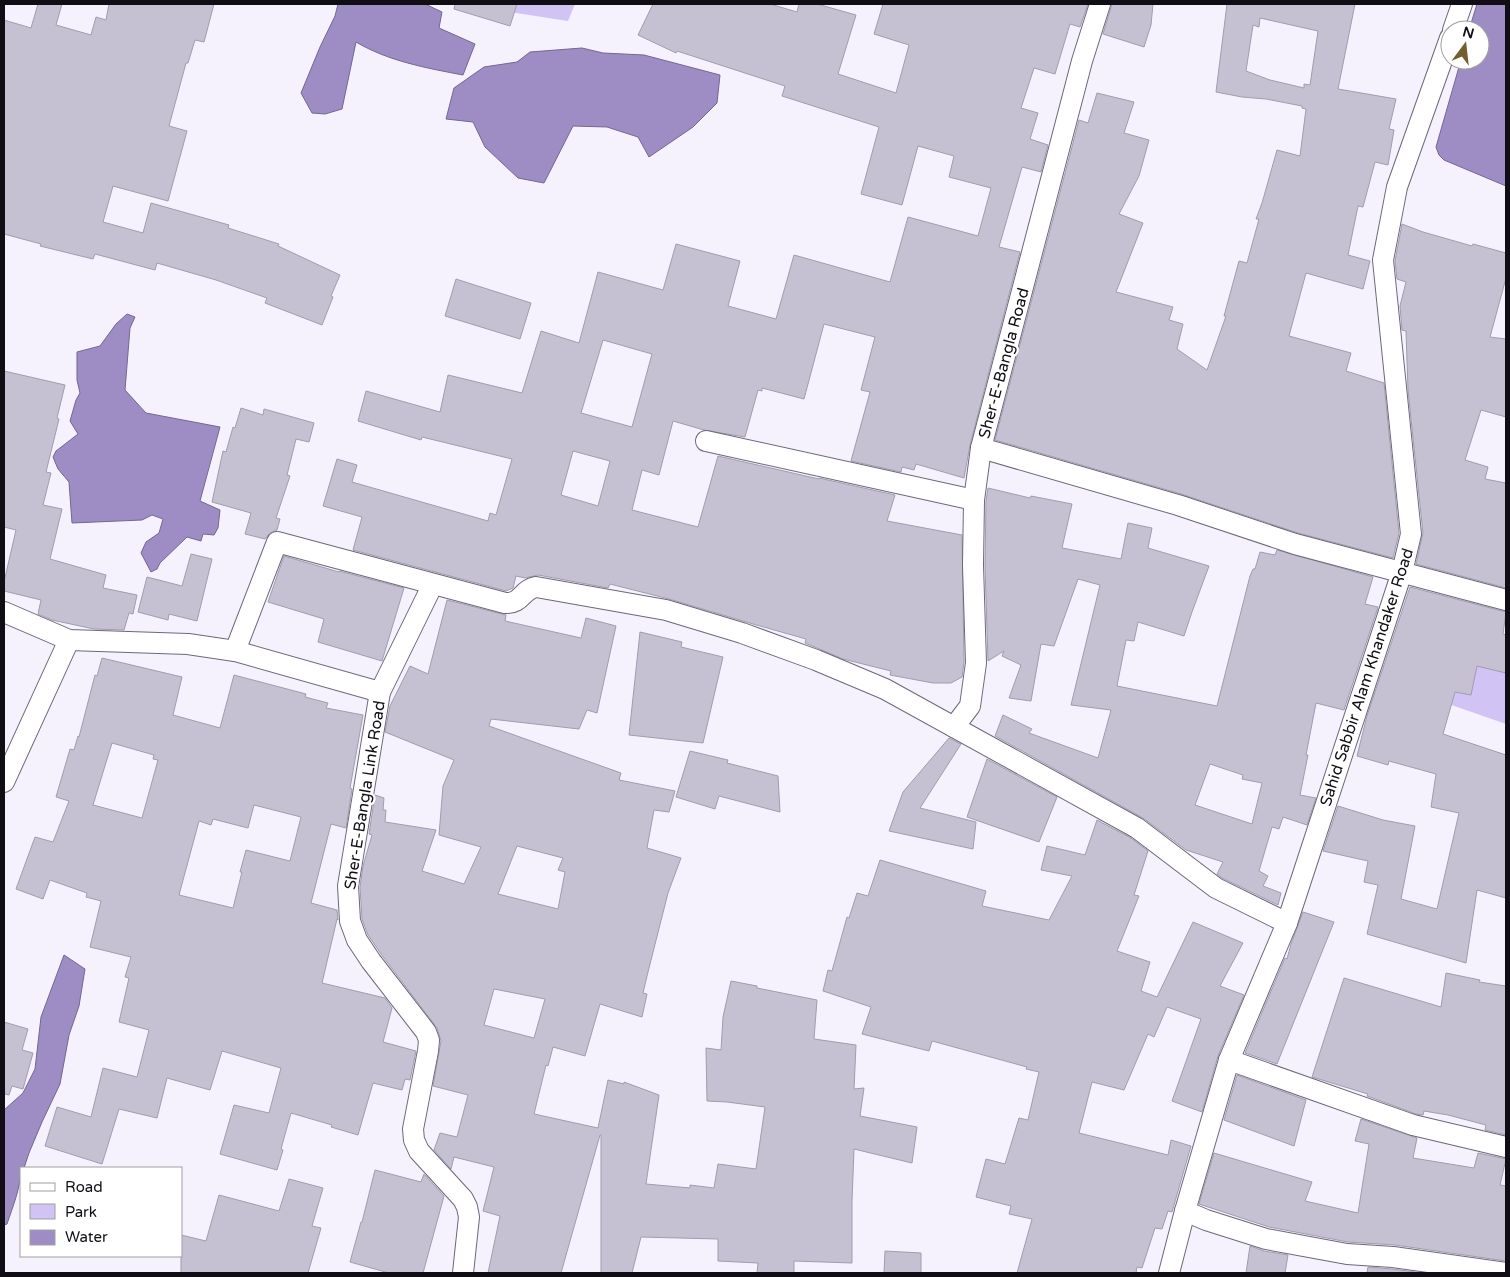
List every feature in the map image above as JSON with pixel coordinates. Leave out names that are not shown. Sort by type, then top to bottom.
[{"type":"street","name":"Sher-E-Bangla Road","points":[[954,727],[970,706],[976,663],[973,565],[974,500],[981,448],[1082,62],[1100,4]]},
{"type":"street","points":[[1456,20],[1462,4]]},
{"type":"street","name":"Sahid Sabbir Alam Khandaker Road","points":[[1169,1273],[1185,1211],[1230,1060],[1287,923],[1402,572],[1411,534],[1383,260],[1397,187],[1440,66]]},
{"type":"street","points":[[706,441],[974,500]]},
{"type":"street","points":[[981,448],[1178,505],[1295,544],[1506,600]]},
{"type":"street","points":[[235,651],[277,542],[505,603],[517,601],[531,587],[536,587],[666,610],[742,633],[816,660],[885,689],[1137,828],[1216,888],[1287,923]]},
{"type":"street","name":"Sher-E-Bangla Link Road","points":[[433,584],[380,692],[348,886],[349,912],[350,921],[357,940],[426,1032],[429,1040],[413,1129],[414,1140],[420,1151],[463,1199],[467,1207],[469,1217],[463,1273]]},
{"type":"street","points":[[4,612],[69,640],[188,644],[235,651],[380,692]]},
{"type":"street","points":[[4,782],[69,640]]},
{"type":"street","points":[[1230,1060],[1412,1125],[1506,1147]]},
{"type":"street","points":[[1185,1211],[1206,1220],[1266,1239],[1347,1254],[1393,1257],[1506,1273]]},
{"type":"green space","points":[[492,4],[575,4],[568,21],[490,9]]},
{"type":"green space","points":[[1409,636],[1506,663],[1506,724],[1394,685]]},
{"type":"water","points":[[338,4],[425,4],[442,12],[439,28],[475,44],[463,75],[394,59],[356,42],[342,109],[325,114],[312,113],[301,93],[335,16]]},
{"type":"water","points":[[1477,4],[1506,4],[1506,186],[1444,160],[1439,155],[1436,147],[1458,70],[1490,70],[1490,20],[1472,20]]},
{"type":"water","points":[[582,48],[603,53],[644,55],[720,75],[717,103],[693,127],[649,157],[638,137],[607,127],[573,126],[544,183],[518,178],[485,147],[473,122],[446,119],[454,88],[484,67],[517,62],[530,52]]},
{"type":"water","points":[[127,314],[135,317],[130,328],[125,390],[146,413],[220,427],[200,501],[220,510],[218,528],[214,535],[203,534],[201,541],[187,537],[160,563],[157,569],[151,572],[141,553],[146,542],[159,533],[163,519],[152,515],[142,520],[72,523],[69,482],[58,469],[53,457],[56,451],[78,434],[70,421],[80,393],[77,380],[77,352],[100,346],[116,324]]},
{"type":"water","points":[[64,955],[85,969],[79,1006],[69,1035],[60,1084],[42,1122],[24,1167],[20,1167],[20,1182],[7,1224],[4,1225],[4,1110],[23,1093],[35,1069],[41,1017]]},
{"type":"building","points":[[38,4],[62,4],[56,25],[91,35],[96,17],[106,20],[109,4],[214,4],[204,42],[195,40],[188,63],[186,63],[169,126],[187,131],[168,201],[113,186],[103,222],[143,233],[151,203],[229,225],[228,228],[279,244],[278,246],[340,275],[322,325],[265,303],[267,298],[216,280],[157,263],[155,270],[95,254],[93,259],[40,246],[41,244],[4,234],[4,20],[31,28]]},
{"type":"building","points":[[455,4],[517,4],[510,26],[454,9]]},
{"type":"building","points":[[653,4],[770,4],[797,12],[799,4],[817,4],[856,15],[838,74],[896,93],[909,45],[874,34],[883,4],[1088,4],[1080,27],[1070,24],[1055,74],[1034,68],[1021,108],[1038,113],[1030,139],[1048,145],[1041,172],[1022,167],[999,247],[1020,252],[970,445],[964,478],[916,464],[914,470],[902,467],[901,472],[851,461],[870,392],[861,390],[875,337],[824,324],[804,399],[762,388],[762,391],[758,390],[745,437],[704,430],[673,421],[659,475],[642,470],[632,510],[698,527],[718,456],[895,495],[887,521],[962,535],[964,662],[962,677],[951,683],[933,683],[890,675],[891,671],[843,659],[805,643],[806,639],[610,584],[608,588],[538,575],[525,578],[516,576],[513,588],[506,591],[353,550],[362,517],[323,506],[337,459],[357,465],[352,482],[488,521],[490,513],[496,515],[512,459],[422,437],[421,440],[358,421],[366,391],[440,412],[448,375],[522,393],[541,331],[579,343],[598,272],[663,290],[676,244],[740,261],[728,306],[776,319],[794,255],[890,282],[908,217],[978,236],[991,188],[949,177],[954,156],[918,146],[902,205],[861,194],[879,127],[782,96],[785,86],[677,51],[676,53],[638,35]],"holes":[[[603,340],[652,354],[632,427],[581,413]],[[573,451],[610,461],[598,506],[561,495]]]},
{"type":"building","points":[[1112,4],[1153,4],[1151,25],[1144,47],[1103,34]]},
{"type":"building","points":[[1227,4],[1355,4],[1338,89],[1396,99],[1389,129],[1394,130],[1388,165],[1375,162],[1363,207],[1358,206],[1348,255],[1370,261],[1363,289],[1306,273],[1289,336],[1351,353],[1346,371],[1384,383],[1399,533],[1393,558],[1298,533],[1181,494],[995,440],[1079,120],[1088,123],[1097,93],[1134,102],[1124,133],[1149,140],[1139,176],[1119,214],[1143,223],[1116,292],[1173,307],[1169,320],[1183,324],[1177,349],[1207,370],[1226,316],[1224,316],[1239,261],[1247,263],[1259,219],[1256,219],[1277,150],[1300,156],[1306,109],[1302,108],[1302,106],[1266,99],[1216,92]],"holes":[[[1260,18],[1318,31],[1310,85],[1304,84],[1304,88],[1270,80],[1246,71],[1253,25],[1259,27]]]},
{"type":"building","points":[[1402,224],[1472,246],[1473,244],[1506,253],[1506,278],[1490,337],[1506,339],[1506,417],[1481,410],[1465,460],[1488,467],[1485,479],[1506,483],[1506,588],[1416,564],[1423,533],[1408,390],[1406,331],[1402,330],[1400,306],[1406,282],[1397,279],[1395,261]]},
{"type":"building","points":[[456,279],[531,303],[520,339],[445,316]]},
{"type":"building","points":[[4,371],[65,385],[46,472],[51,473],[43,505],[62,509],[50,559],[106,575],[103,588],[137,595],[133,614],[129,613],[124,630],[94,629],[52,620],[38,614],[41,600],[4,591],[4,582],[16,530],[4,527]]},
{"type":"building","points":[[241,408],[263,415],[264,409],[314,423],[309,442],[296,439],[287,475],[290,476],[276,518],[280,519],[277,530],[270,533],[265,539],[245,534],[251,513],[212,502],[223,451],[226,452]]},
{"type":"building","points":[[988,488],[1030,498],[1031,496],[1072,504],[1062,548],[1121,559],[1128,523],[1152,528],[1148,548],[1209,566],[1184,636],[1138,622],[1134,641],[1126,640],[1117,686],[1217,706],[1250,576],[1253,569],[1255,569],[1260,552],[1275,555],[1277,550],[1373,577],[1365,604],[1378,607],[1344,710],[1316,703],[1300,795],[1316,798],[1307,825],[1283,817],[1279,829],[1272,827],[1259,871],[1268,876],[1263,886],[1281,893],[1278,905],[1222,878],[1217,874],[1223,862],[1186,850],[1143,818],[995,736],[1003,715],[1032,729],[1029,733],[1098,758],[1111,710],[1071,705],[1100,585],[1078,579],[1054,646],[1041,644],[1031,701],[1009,698],[1021,665],[1002,656],[1004,651],[988,661],[985,565]],"holes":[[[1210,764],[1243,775],[1242,779],[1262,783],[1252,824],[1195,805]]]},
{"type":"building","points":[[191,554],[212,559],[197,621],[169,614],[168,620],[138,612],[147,577],[182,586]]},
{"type":"building","points":[[284,556],[404,588],[382,661],[318,642],[324,619],[268,602]]},
{"type":"building","points":[[1410,587],[1506,612],[1503,634],[1506,635],[1506,673],[1477,666],[1471,695],[1455,692],[1443,734],[1506,755],[1506,898],[1477,890],[1466,963],[1367,934],[1378,885],[1364,882],[1368,861],[1323,851],[1338,806],[1383,820],[1415,826],[1401,899],[1437,909],[1459,813],[1431,807],[1436,774],[1389,761],[1388,765],[1357,756],[1367,716]]},
{"type":"building","points":[[447,600],[506,615],[505,621],[581,638],[586,618],[616,626],[597,713],[587,710],[579,729],[491,719],[489,726],[621,773],[619,780],[675,791],[669,812],[654,810],[647,848],[681,858],[668,893],[648,972],[643,993],[647,994],[642,1017],[600,1004],[585,1056],[553,1047],[548,1066],[546,1065],[534,1114],[598,1128],[608,1080],[624,1084],[624,1082],[659,1095],[646,1184],[690,1188],[690,1185],[714,1188],[718,1164],[756,1169],[765,1107],[707,1101],[706,1048],[721,1050],[723,1017],[731,981],[817,1000],[814,1039],[856,1045],[854,1089],[864,1088],[860,1116],[917,1127],[912,1163],[854,1149],[852,1263],[794,1261],[794,1273],[757,1273],[758,1263],[718,1261],[718,1239],[641,1237],[632,1273],[601,1273],[600,1135],[561,1273],[488,1273],[500,1216],[483,1211],[494,1167],[454,1157],[451,1169],[434,1150],[440,1133],[457,1137],[468,1095],[433,1086],[441,1041],[437,1028],[381,954],[368,935],[362,919],[360,887],[363,866],[372,835],[369,834],[375,795],[384,798],[385,822],[436,830],[422,871],[464,884],[481,847],[439,835],[443,786],[454,760],[385,732],[390,706],[410,666],[428,674]],"holes":[[[517,846],[563,858],[558,870],[565,872],[558,909],[498,894]],[[494,989],[545,999],[534,1038],[484,1025]]]},
{"type":"building","points":[[640,632],[682,642],[681,647],[723,657],[703,743],[629,735]]},
{"type":"building","points":[[102,658],[182,677],[173,715],[220,728],[234,675],[306,694],[305,697],[328,703],[326,708],[363,715],[350,788],[352,789],[346,828],[331,824],[311,903],[337,910],[338,920],[322,983],[385,998],[392,1008],[383,1042],[416,1051],[410,1080],[405,1079],[402,1090],[373,1083],[358,1135],[291,1113],[277,1170],[220,1154],[234,1105],[269,1113],[281,1068],[222,1051],[210,1090],[167,1078],[157,1118],[119,1109],[102,1164],[45,1146],[57,1107],[91,1117],[103,1068],[137,1077],[149,1030],[119,1022],[129,978],[125,977],[131,957],[90,947],[101,901],[86,897],[87,893],[50,880],[43,899],[16,889],[35,837],[53,842],[69,801],[56,797],[70,749],[74,750],[79,737],[95,675],[97,676]],"holes":[[[112,743],[154,755],[153,759],[158,760],[142,818],[93,805]],[[254,805],[301,817],[290,861],[246,850],[233,908],[179,895],[199,821],[211,825],[213,819],[248,828]]]},
{"type":"building","points":[[949,738],[961,744],[920,808],[976,822],[973,849],[889,831],[903,792]]},
{"type":"building","points":[[690,751],[728,760],[727,763],[778,776],[780,812],[719,796],[715,809],[676,797]]},
{"type":"building","points":[[987,759],[1057,797],[1039,842],[967,817]]},
{"type":"building","points":[[1097,820],[1131,838],[1148,851],[1134,895],[1139,896],[1117,951],[1150,962],[1141,991],[1157,997],[1193,922],[1243,943],[1220,986],[1244,995],[1218,1056],[1202,1112],[1172,1101],[1201,1019],[1167,1007],[1154,1037],[1148,1034],[1124,1090],[1092,1082],[1079,1133],[1168,1155],[1171,1140],[1191,1146],[1172,1212],[1168,1211],[1162,1229],[1155,1228],[1142,1268],[1137,1267],[1136,1273],[1017,1273],[1032,1219],[1009,1214],[1011,1206],[976,1197],[986,1159],[1005,1164],[1019,1118],[1028,1120],[1039,1072],[932,1041],[929,1051],[862,1034],[871,1007],[823,991],[828,970],[832,971],[847,917],[849,918],[857,893],[868,896],[880,860],[986,891],[982,906],[1049,920],[1072,876],[1041,870],[1047,846],[1085,855]]},
{"type":"building","points":[[1303,912],[1334,922],[1277,1064],[1245,1053],[1285,958],[1287,959]]},
{"type":"building","points":[[1446,973],[1480,980],[1479,982],[1506,986],[1506,1135],[1485,1130],[1486,1125],[1448,1115],[1424,1111],[1423,1115],[1416,1114],[1367,1096],[1368,1094],[1312,1077],[1344,978],[1441,1007]]},
{"type":"building","points":[[4,1022],[28,1029],[22,1050],[33,1053],[23,1089],[12,1086],[9,1095],[4,1094]]},
{"type":"building","points":[[1237,1075],[1306,1100],[1294,1146],[1224,1120]]},
{"type":"building","points":[[1361,1119],[1417,1138],[1413,1158],[1474,1168],[1478,1153],[1506,1159],[1500,1185],[1506,1186],[1506,1261],[1395,1245],[1348,1242],[1269,1227],[1199,1204],[1214,1153],[1312,1182],[1305,1201],[1358,1213],[1369,1144],[1355,1141]]},
{"type":"building","points":[[375,1170],[421,1182],[424,1174],[444,1196],[423,1273],[389,1273],[350,1262]]},
{"type":"building","points":[[289,1179],[323,1188],[312,1226],[321,1228],[308,1273],[181,1273],[182,1235],[206,1241],[219,1195],[279,1211]]},
{"type":"building","points":[[1250,1246],[1264,1251],[1288,1255],[1285,1273],[1246,1273]]},
{"type":"building","points":[[885,1251],[921,1253],[921,1273],[884,1273]]},
{"type":"building","points":[[1368,1267],[1392,1269],[1423,1273],[1367,1273]]}]
